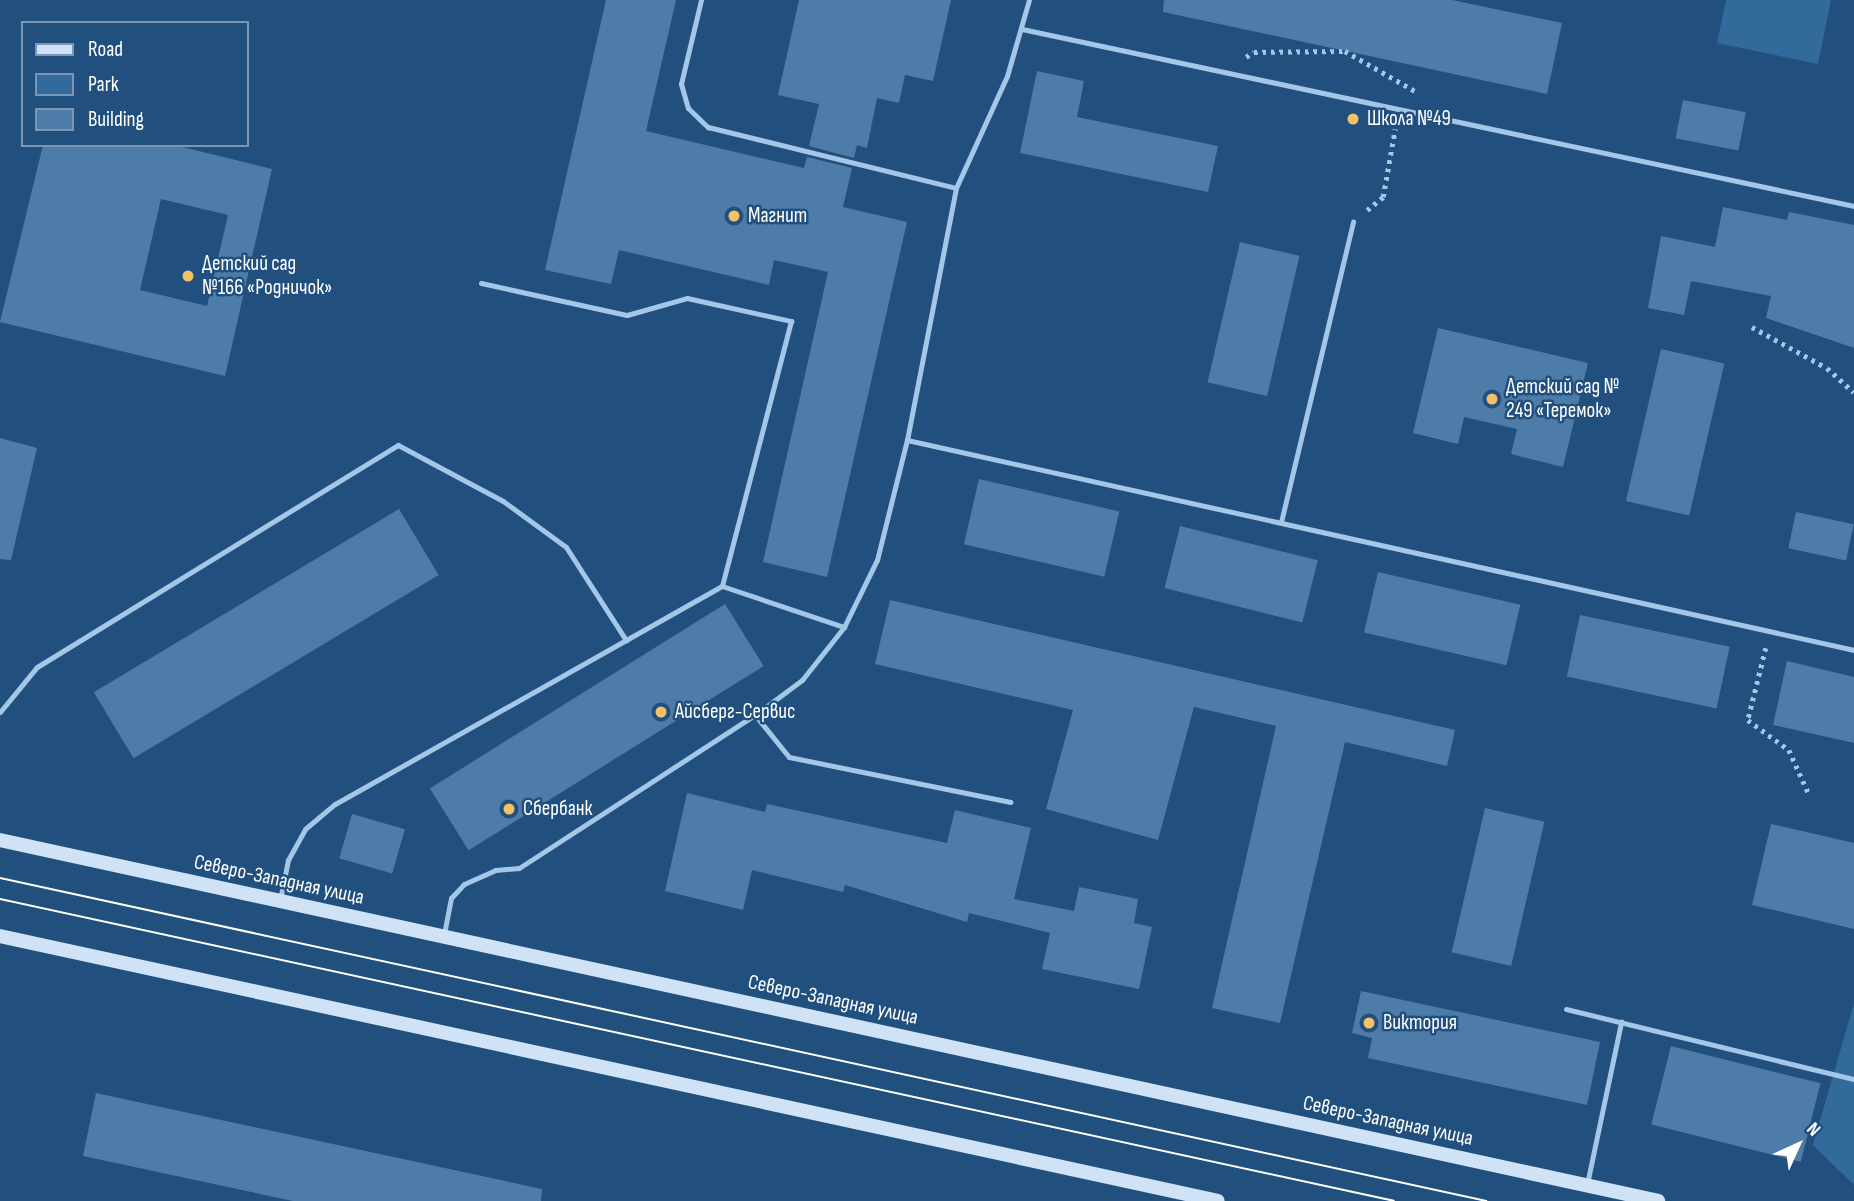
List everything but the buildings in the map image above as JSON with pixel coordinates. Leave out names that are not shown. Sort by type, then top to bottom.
[{"type":"main road","name":"Северо-Западная улица","points":[[0,841],[1658,1201]]},
{"type":"main road","points":[[0,936],[1218,1201]]},
{"type":"lane","points":[[701,0],[681,84],[688,108],[708,127],[956,188]]},
{"type":"lane","points":[[444,937],[452,898],[464,884],[495,870],[519,868],[755,715],[802,680],[844,627],[877,560],[907,440],[956,188],[1022,29],[1029,0]]},
{"type":"lane","points":[[1022,29],[1430,118],[1854,206]]},
{"type":"lane","points":[[1281,522],[1353,221]]},
{"type":"lane","points":[[280,902],[288,860],[305,829],[335,804],[722,586],[791,321],[687,298],[627,315],[481,283]]},
{"type":"lane","points":[[907,440],[1854,650]]},
{"type":"lane","points":[[0,712],[37,667],[398,445],[503,501],[566,547],[626,640]]},
{"type":"lane","points":[[722,586],[844,627]]},
{"type":"lane","points":[[755,715],[789,757],[1010,803]]},
{"type":"lane","points":[[1566,1009],[1854,1079]]},
{"type":"lane","points":[[1587,1185],[1621,1022]]},
{"type":"path","points":[[1224,72],[1254,52],[1345,51],[1416,90],[1430,118]]},
{"type":"path","points":[[1353,221],[1383,197],[1398,111]]},
{"type":"path","points":[[1752,327],[1827,368],[1854,392]]},
{"type":"path","points":[[1771,631],[1748,720],[1789,750],[1808,792]]},
{"type":"green space","points":[[1726,0],[1831,0],[1818,64],[1717,43]]},
{"type":"green space","points":[[1854,1003],[1854,1185],[1813,1145]]},
{"type":"tram line","points":[[0,878],[1486,1201]]},
{"type":"tram line","points":[[0,899],[1394,1201]]},
{"type":"place","name":"Школа №49","points":[[1353,119]]},
{"type":"place","name":"Магнит","points":[[734,216]]},
{"type":"place","name":"Детский сад №166 «Родничок»","points":[[188,276]]},
{"type":"place","name":"Детский сад № 249 «Теремок»","points":[[1492,399]]},
{"type":"place","name":"Айсберг-Сервис","points":[[661,712]]},
{"type":"place","name":"Сбербанк","points":[[509,809]]},
{"type":"place","name":"Виктория","points":[[1369,1023]]}]
